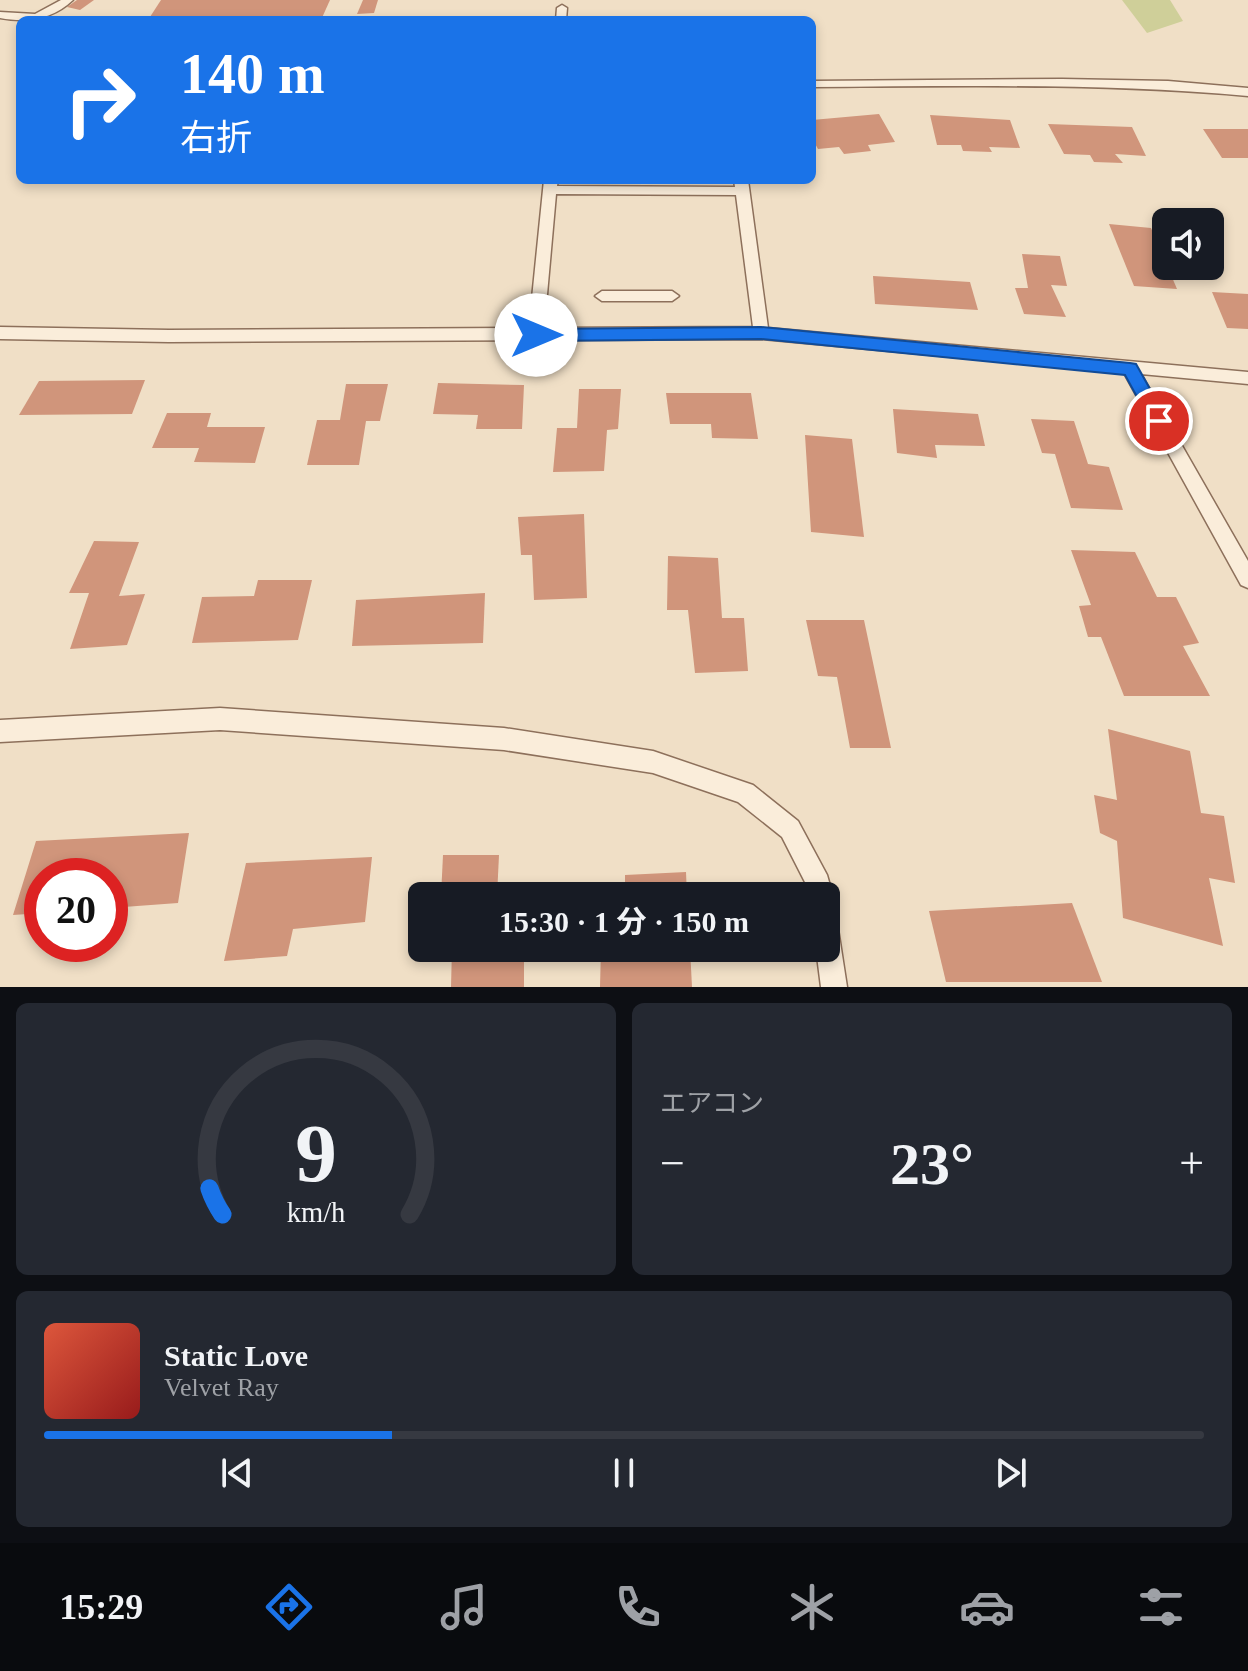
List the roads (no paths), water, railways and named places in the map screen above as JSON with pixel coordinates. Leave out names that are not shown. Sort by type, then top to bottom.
[{"type":"lane","points":[[40,16],[68,0]]},
{"type":"lane","points":[[816,84],[1062,82],[1168,85],[1248,92]]},
{"type":"lane","points":[[536,335],[551,185],[741,186],[761,333]]},
{"type":"lane","points":[[602,296],[672,296]]},
{"type":"lane","points":[[0,333],[169,336],[761,333],[1248,378]]},
{"type":"lane","points":[[1130,369],[1248,579]]},
{"type":"lane","points":[[0,731],[220,719],[504,739],[653,762],[745,793],[790,829],[818,882]]},
{"type":"lane","points":[[831,962],[834,987]]}]
